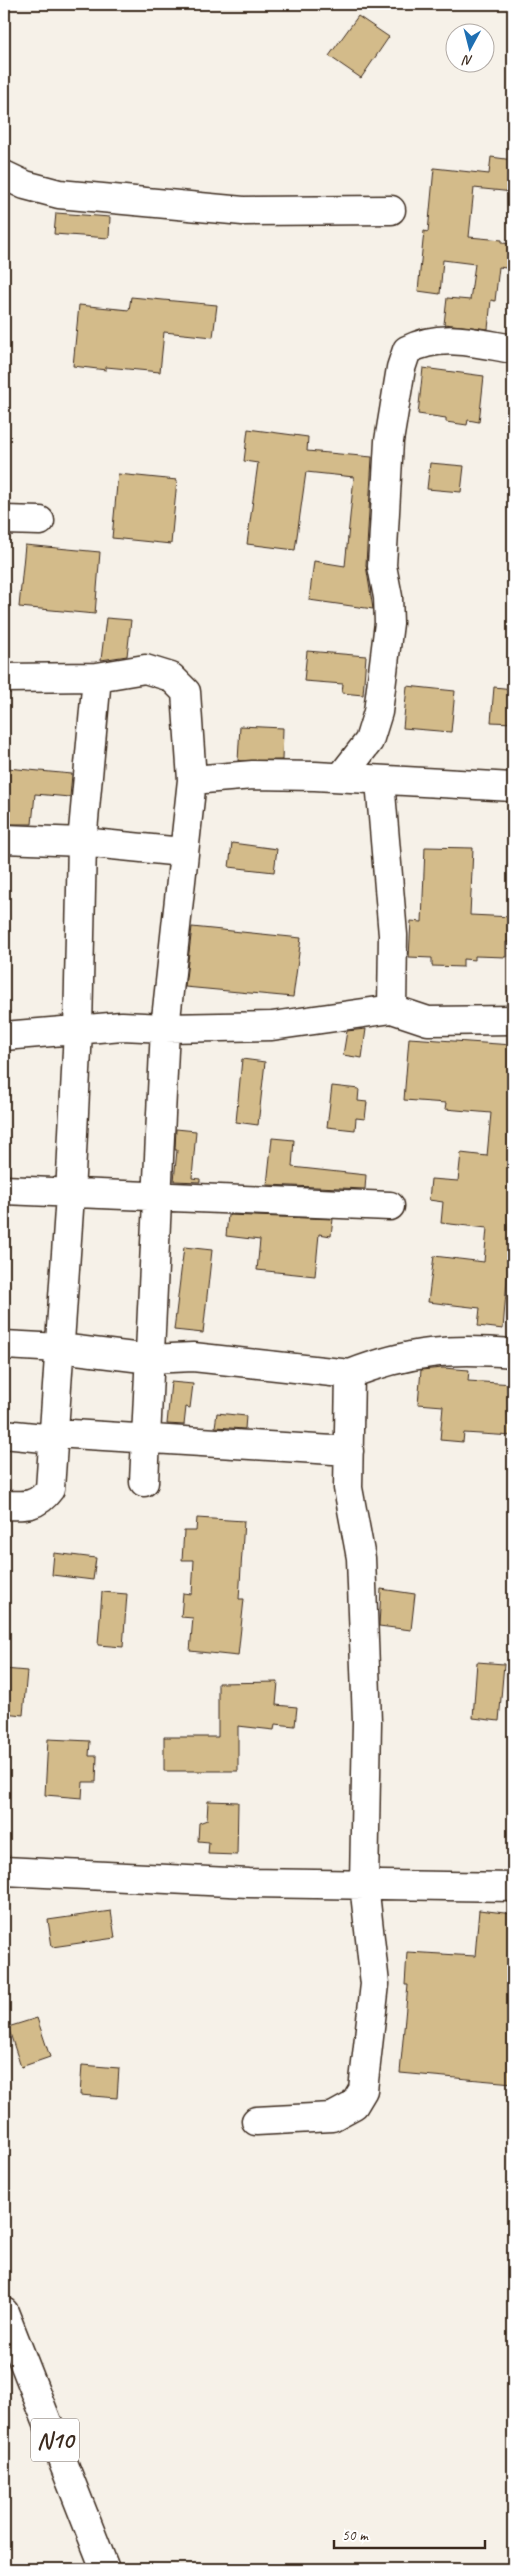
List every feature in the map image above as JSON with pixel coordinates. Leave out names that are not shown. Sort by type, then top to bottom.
[{"type":"main road","points":[[4,175],[25,186],[59,194],[243,211],[391,210]]},
{"type":"main road","points":[[341,777],[369,741],[378,712],[389,623],[388,597],[382,566],[389,441],[401,368],[407,350],[422,342],[448,339],[513,349]]},
{"type":"main road","points":[[4,520],[40,521]]},
{"type":"main road","points":[[4,678],[97,677],[145,669],[171,677],[186,692],[192,780],[182,852],[165,1028],[144,1482]]},
{"type":"main road","points":[[4,1505],[23,1506],[42,1501],[50,1489],[70,1195],[78,1030],[82,842],[88,758],[97,677]]},
{"type":"main road","points":[[192,780],[253,775],[341,777],[380,781],[513,787]]},
{"type":"main road","points":[[380,781],[393,935],[392,1009]]},
{"type":"main road","points":[[4,839],[82,842],[182,852]]},
{"type":"main road","points":[[4,1036],[122,1026],[165,1028],[272,1026],[392,1009],[428,1021],[513,1020]]},
{"type":"main road","points":[[4,1190],[70,1195],[390,1206]]},
{"type":"main road","points":[[4,1345],[60,1348],[150,1359],[193,1357],[350,1374],[382,1362],[438,1350],[513,1353]]},
{"type":"main road","points":[[256,2121],[332,2117],[354,2105],[363,2090],[375,1984],[364,1884],[367,1722],[361,1558],[348,1488],[350,1374]]},
{"type":"main road","points":[[4,1434],[147,1438],[349,1451]]},
{"type":"main road","points":[[4,1871],[249,1883],[513,1887]]},
{"type":"main road","name":"N10","points":[[4,2312],[105,2569]]},
{"type":"building","points":[[358,16],[389,37],[361,78],[329,56]]},
{"type":"building","points":[[491,157],[513,160],[513,192],[474,188],[469,237],[502,240],[502,243],[513,244],[513,269],[499,267],[495,301],[491,300],[488,329],[444,324],[447,298],[470,300],[475,264],[443,260],[440,294],[418,291],[424,231],[428,232],[434,168],[489,174]]},
{"type":"building","points":[[56,213],[110,217],[109,238],[54,234]]},
{"type":"building","points":[[131,297],[217,305],[213,337],[164,332],[160,372],[106,367],[106,370],[73,366],[79,305],[129,310]]},
{"type":"building","points":[[423,368],[484,376],[479,422],[468,420],[467,425],[446,422],[446,418],[418,414]]},
{"type":"building","points":[[248,429],[308,437],[307,451],[372,457],[366,565],[373,609],[309,600],[314,561],[345,566],[354,477],[306,472],[295,550],[247,544],[258,463],[244,461]]},
{"type":"building","points":[[430,463],[464,466],[461,492],[427,489]]},
{"type":"building","points":[[118,474],[177,480],[171,544],[112,538]]},
{"type":"building","points":[[25,545],[100,552],[95,614],[19,607]]},
{"type":"building","points":[[106,618],[131,620],[127,656],[101,660]]},
{"type":"building","points":[[307,651],[366,656],[363,695],[342,693],[343,684],[304,681]]},
{"type":"building","points":[[407,686],[455,691],[451,732],[403,728]]},
{"type":"building","points":[[494,687],[513,689],[513,723],[491,722]]},
{"type":"building","points":[[240,726],[283,728],[282,760],[238,761]]},
{"type":"building","points":[[7,768],[72,774],[70,797],[35,794],[32,824],[4,824]]},
{"type":"building","points":[[232,843],[277,849],[274,872],[229,867]]},
{"type":"building","points":[[425,847],[473,848],[470,915],[513,917],[513,942],[506,942],[506,957],[475,956],[475,960],[463,959],[463,967],[432,966],[432,958],[409,957],[411,921],[422,922]]},
{"type":"building","points":[[192,927],[301,938],[293,997],[185,987]]},
{"type":"building","points":[[366,1029],[362,1058],[343,1055],[347,1031]]},
{"type":"building","points":[[409,1038],[513,1045],[513,1168],[508,1230],[513,1230],[513,1256],[509,1256],[503,1329],[478,1326],[480,1308],[428,1302],[434,1256],[484,1262],[487,1228],[441,1223],[443,1202],[429,1200],[431,1179],[458,1181],[461,1153],[487,1156],[491,1113],[445,1109],[446,1103],[404,1100]]},
{"type":"building","points":[[242,1059],[265,1062],[258,1125],[236,1122]]},
{"type":"building","points":[[332,1086],[359,1089],[358,1101],[367,1102],[365,1119],[356,1118],[355,1130],[327,1127]]},
{"type":"building","points":[[176,1129],[196,1131],[192,1178],[200,1179],[200,1182],[174,1181],[177,1150],[175,1150]]},
{"type":"building","points":[[272,1138],[294,1140],[292,1167],[366,1175],[365,1189],[267,1185]]},
{"type":"building","points":[[228,1215],[333,1219],[331,1236],[319,1234],[315,1276],[257,1270],[260,1240],[226,1236]]},
{"type":"building","points":[[184,1247],[212,1250],[203,1333],[174,1330]]},
{"type":"building","points":[[443,1368],[469,1370],[468,1381],[513,1384],[513,1436],[464,1433],[463,1442],[440,1440],[443,1406],[418,1404],[421,1370]]},
{"type":"building","points":[[171,1382],[193,1384],[190,1408],[186,1407],[184,1425],[167,1424]]},
{"type":"building","points":[[217,1413],[246,1416],[245,1429],[215,1427]]},
{"type":"building","points":[[197,1518],[244,1521],[239,1599],[244,1599],[238,1656],[190,1651],[193,1618],[181,1617],[183,1593],[192,1594],[194,1560],[182,1560],[184,1531],[196,1531]]},
{"type":"building","points":[[54,1553],[96,1558],[93,1580],[52,1575]]},
{"type":"building","points":[[381,1589],[415,1594],[411,1630],[379,1626]]},
{"type":"building","points":[[102,1592],[127,1594],[123,1647],[98,1645]]},
{"type":"building","points":[[477,1662],[504,1664],[499,1721],[473,1718]]},
{"type":"building","points":[[4,1669],[27,1671],[23,1715],[4,1713]]},
{"type":"building","points":[[278,1682],[276,1705],[297,1707],[295,1726],[275,1724],[274,1730],[238,1726],[238,1771],[164,1771],[164,1737],[218,1737],[218,1683]]},
{"type":"building","points":[[48,1739],[90,1741],[89,1756],[97,1756],[96,1782],[83,1782],[82,1798],[45,1795]]},
{"type":"building","points":[[208,1801],[238,1802],[237,1855],[208,1854],[209,1842],[198,1841],[199,1823],[207,1820]]},
{"type":"building","points":[[479,1910],[513,1914],[513,2083],[400,2073],[408,1985],[405,1985],[407,1952],[475,1956]]},
{"type":"building","points":[[111,1911],[115,1938],[52,1947],[48,1920]]},
{"type":"building","points":[[37,2018],[50,2057],[21,2067],[8,2027]]},
{"type":"building","points":[[82,2065],[119,2068],[117,2098],[80,2095]]}]
